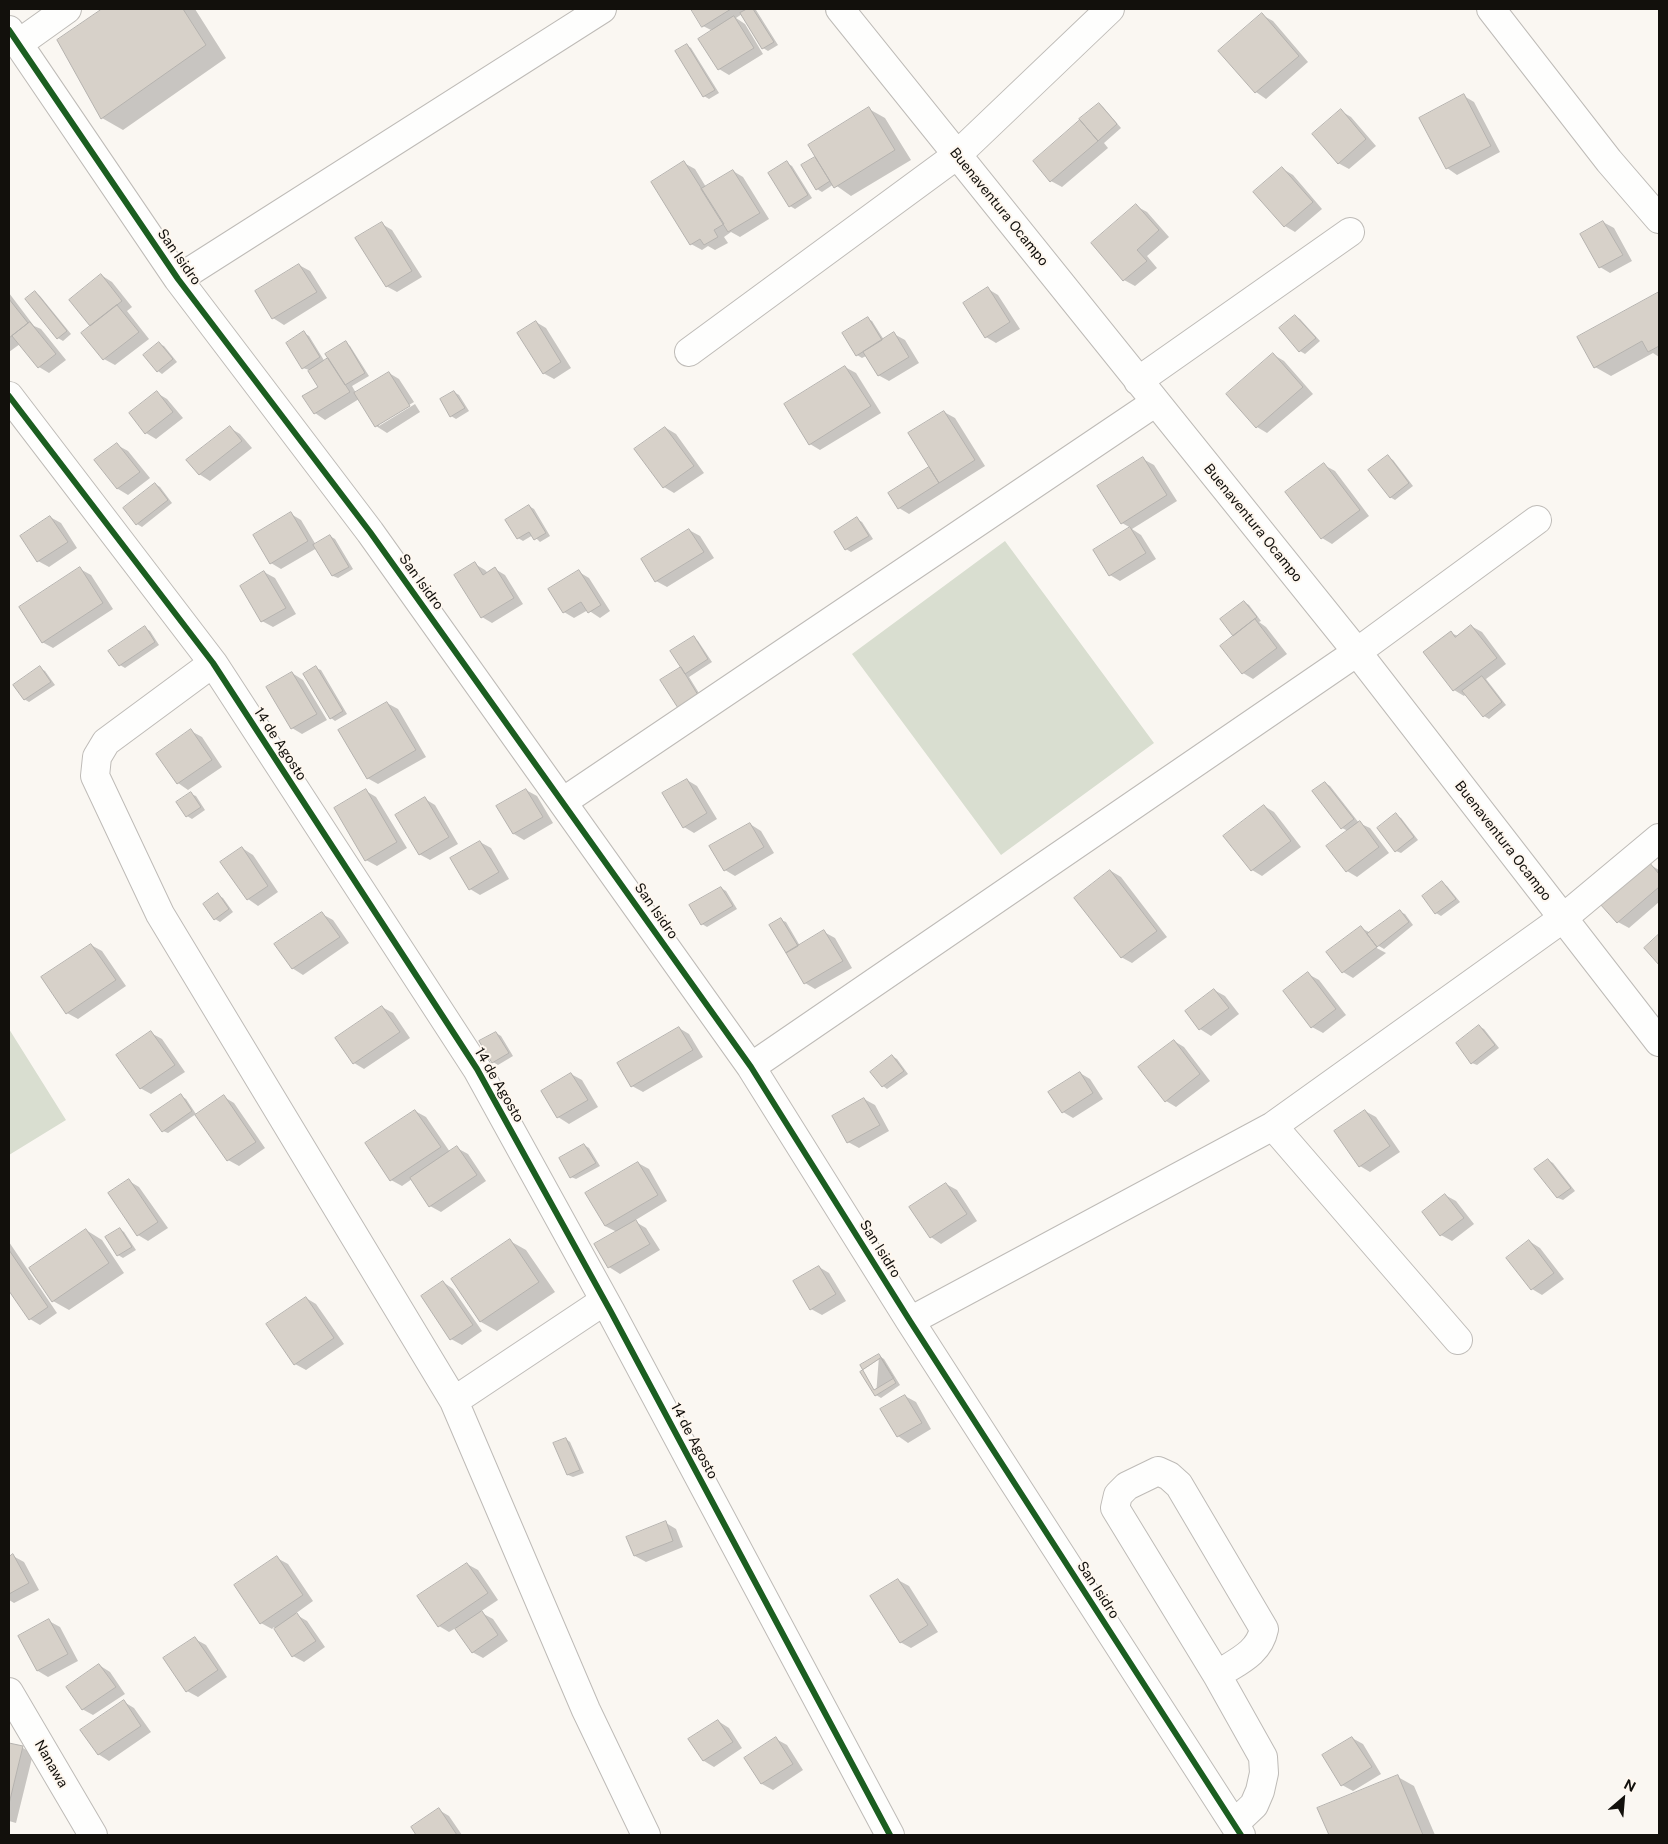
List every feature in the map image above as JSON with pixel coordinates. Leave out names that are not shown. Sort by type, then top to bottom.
[{"type":"street","points":[[13,37],[67,9]]},
{"type":"street","points":[[178,279],[602,9]]},
{"type":"street","name":"Buenaventura Ocampo","points":[[840,9],[1357,652],[1659,1042]]},
{"type":"street","points":[[689,352],[957,155],[1110,9]]},
{"type":"street","points":[[1491,9],[1610,161],[1659,218]]},
{"type":"street","name":"San Isidro","points":[[13,37],[178,279],[370,532],[752,1067],[910,1321],[1238,1829]]},
{"type":"street","points":[[1138,382],[1350,232]]},
{"type":"street","name":"14 de Agosto","points":[[9,396],[213,663],[477,1069],[890,1835]]},
{"type":"street","points":[[564,802],[1156,402]]},
{"type":"street","points":[[752,1067],[1357,652],[1537,520]]},
{"type":"street","points":[[213,663],[106,742],[97,757],[95,776],[160,914],[454,1401],[586,1710],[646,1835]]},
{"type":"street","points":[[910,1321],[1273,1126],[1562,919],[1659,838]]},
{"type":"street","points":[[1273,1126],[1458,1340]]},
{"type":"street","points":[[454,1401],[604,1302]]},
{"type":"street","points":[[1217,1675],[1256,1649],[1262,1640],[1264,1629],[1179,1485],[1169,1476],[1158,1471],[1127,1486],[1118,1495],[1116,1508],[1217,1675],[1263,1757],[1264,1774],[1260,1791],[1254,1805],[1238,1829]]},
{"type":"street","name":"Nanawa","points":[[9,1692],[93,1835]]},
{"type":"shaded area","points":[[1005,541],[1154,743],[1001,855],[852,654]]},
{"type":"shaded area","points":[[9,1029],[66,1120],[9,1155]]},
{"type":"building","points":[[102,9],[183,9],[206,45],[101,119],[57,40]]},
{"type":"building","points":[[691,9],[731,9],[702,27]]},
{"type":"building","points":[[747,9],[753,9],[774,42],[762,49],[740,13]]},
{"type":"building","points":[[1262,13],[1299,56],[1255,93],[1218,51]]},
{"type":"building","points":[[734,16],[754,48],[718,70],[698,39]]},
{"type":"building","points":[[687,44],[715,90],[703,97],[675,51]]},
{"type":"building","points":[[1464,94],[1491,146],[1446,169],[1419,118]]},
{"type":"building","points":[[1099,103],[1117,124],[1098,141],[1079,119]]},
{"type":"building","points":[[869,107],[895,150],[834,188],[808,145]]},
{"type":"building","points":[[1341,109],[1366,139],[1338,164],[1312,134]]},
{"type":"building","points":[[1080,120],[1098,141],[1050,182],[1033,161]]},
{"type":"building","points":[[815,157],[830,181],[816,190],[801,165]]},
{"type":"building","points":[[684,161],[724,224],[714,230],[718,237],[704,245],[700,239],[690,245],[651,182]]},
{"type":"building","points":[[787,161],[808,195],[789,207],[768,173]]},
{"type":"building","points":[[1282,167],[1313,202],[1284,227],[1253,192]]},
{"type":"building","points":[[733,170],[760,213],[728,232],[701,189]]},
{"type":"building","points":[[1136,204],[1159,230],[1137,250],[1147,261],[1123,281],[1091,243]]},
{"type":"building","points":[[1603,221],[1623,255],[1599,268],[1580,234]]},
{"type":"building","points":[[382,222],[412,271],[386,287],[355,238]]},
{"type":"building","points":[[299,264],[317,292],[272,319],[255,291]]},
{"type":"building","points":[[101,274],[122,301],[90,326],[69,300]]},
{"type":"building","points":[[988,287],[1010,322],[985,338],[963,303]]},
{"type":"building","points":[[35,291],[67,331],[57,339],[25,299]]},
{"type":"building","points":[[1659,292],[1659,346],[1648,352],[1642,341],[1594,368],[1577,337]]},
{"type":"building","points":[[9,299],[28,323],[9,338]]},
{"type":"building","points":[[117,305],[139,332],[103,360],[81,333]]},
{"type":"building","points":[[1295,315],[1316,338],[1299,352],[1279,328]]},
{"type":"building","points":[[868,317],[882,340],[856,356],[842,333]]},
{"type":"building","points":[[536,321],[561,362],[543,374],[517,333]]},
{"type":"building","points":[[30,322],[56,354],[38,368],[12,336]]},
{"type":"building","points":[[304,331],[320,357],[302,369],[286,343]]},
{"type":"building","points":[[894,332],[909,357],[878,376],[863,352]]},
{"type":"building","points":[[346,341],[365,373],[345,385],[325,354]]},
{"type":"building","points":[[159,342],[173,359],[157,372],[143,355]]},
{"type":"building","points":[[1273,353],[1303,387],[1256,428],[1226,394]]},
{"type":"building","points":[[328,358],[350,392],[314,414],[302,396],[318,387],[308,371]]},
{"type":"building","points":[[845,366],[871,406],[809,445],[784,404]]},
{"type":"building","points":[[389,372],[410,406],[375,427],[354,393]]},
{"type":"building","points":[[157,391],[173,412],[145,434],[129,413]]},
{"type":"building","points":[[454,391],[465,408],[450,417],[440,399]]},
{"type":"building","points":[[944,411],[975,460],[939,483],[908,433]]},
{"type":"building","points":[[230,426],[242,441],[199,475],[186,460]]},
{"type":"building","points":[[665,427],[694,466],[663,488],[634,449]]},
{"type":"building","points":[[117,443],[140,472],[117,489],[94,460]]},
{"type":"building","points":[[1388,455],[1409,483],[1390,498],[1368,470]]},
{"type":"building","points":[[1143,457],[1167,495],[1121,524],[1097,486]]},
{"type":"building","points":[[1324,463],[1360,510],[1321,539],[1285,492]]},
{"type":"building","points":[[929,467],[939,483],[898,509],[888,493]]},
{"type":"building","points":[[155,483],[168,500],[136,525],[123,508]]},
{"type":"building","points":[[529,505],[546,533],[534,540],[529,532],[517,539],[505,520]]},
{"type":"building","points":[[291,512],[308,541],[270,564],[253,535]]},
{"type":"building","points":[[50,516],[68,542],[37,562],[20,536]]},
{"type":"building","points":[[857,517],[869,536],[845,550],[834,532]]},
{"type":"building","points":[[1130,527],[1146,553],[1109,576],[1093,550]]},
{"type":"building","points":[[689,529],[704,552],[655,582],[641,559]]},
{"type":"building","points":[[330,535],[349,567],[332,576],[313,545]]},
{"type":"building","points":[[475,562],[483,575],[495,567],[514,598],[481,618],[454,575]]},
{"type":"building","points":[[80,567],[103,603],[42,643],[19,607]]},
{"type":"building","points":[[579,570],[601,605],[588,613],[581,602],[563,613],[548,589]]},
{"type":"building","points":[[264,571],[286,608],[261,622],[240,586]]},
{"type":"building","points":[[1244,601],[1257,617],[1233,636],[1220,619]]},
{"type":"building","points":[[1255,619],[1277,648],[1242,674],[1220,646]]},
{"type":"building","points":[[1471,625],[1497,658],[1453,691],[1423,652],[1451,631],[1455,637]]},
{"type":"building","points":[[145,626],[155,642],[119,666],[108,651]]},
{"type":"building","points":[[694,636],[708,659],[685,674],[670,651]]},
{"type":"building","points":[[40,666],[51,682],[24,700],[13,685]]},
{"type":"building","points":[[316,666],[343,711],[330,719],[303,674]]},
{"type":"building","points":[[681,667],[698,695],[678,708],[660,680]]},
{"type":"building","points":[[292,672],[317,714],[291,729],[266,687]]},
{"type":"building","points":[[1482,676],[1502,702],[1483,717],[1462,691]]},
{"type":"building","points":[[387,702],[416,750],[367,779],[338,730]]},
{"type":"building","points":[[191,729],[212,760],[177,784],[156,754]]},
{"type":"building","points":[[687,779],[707,813],[683,828],[662,793]]},
{"type":"building","points":[[1325,782],[1354,819],[1341,829],[1312,791]]},
{"type":"building","points":[[366,789],[397,842],[365,861],[334,808]]},
{"type":"building","points":[[526,789],[543,817],[513,834],[496,806]]},
{"type":"building","points":[[191,792],[201,807],[186,817],[176,802]]},
{"type":"building","points":[[425,797],[449,837],[419,855],[395,815]]},
{"type":"building","points":[[1264,805],[1291,841],[1251,871],[1223,836]]},
{"type":"building","points":[[1396,813],[1414,837],[1395,852],[1377,828]]},
{"type":"building","points":[[1360,821],[1379,847],[1346,872],[1326,846]]},
{"type":"building","points":[[750,823],[764,847],[724,871],[709,846]]},
{"type":"building","points":[[480,841],[499,872],[469,890],[450,858]]},
{"type":"building","points":[[242,847],[268,886],[247,900],[220,862]]},
{"type":"building","points":[[1649,862],[1659,874],[1659,887],[1617,923],[1600,904]]},
{"type":"building","points":[[1110,870],[1157,931],[1121,958],[1074,898]]},
{"type":"building","points":[[1442,881],[1456,899],[1435,914],[1422,896]]},
{"type":"building","points":[[721,887],[733,906],[701,925],[689,905]]},
{"type":"building","points":[[218,893],[229,909],[214,920],[203,904]]},
{"type":"building","points":[[1400,910],[1409,922],[1377,947],[1367,934]]},
{"type":"building","points":[[322,912],[340,937],[292,969],[274,944]]},
{"type":"building","points":[[781,918],[798,946],[786,953],[769,925]]},
{"type":"building","points":[[1361,926],[1377,947],[1342,973],[1326,952]]},
{"type":"building","points":[[824,930],[843,961],[804,984],[786,953]]},
{"type":"building","points":[[1659,934],[1659,965],[1644,948]]},
{"type":"building","points":[[91,944],[116,980],[66,1014],[41,977]]},
{"type":"building","points":[[1308,972],[1336,1009],[1311,1028],[1283,991]]},
{"type":"building","points":[[1214,989],[1229,1008],[1199,1030],[1185,1011]]},
{"type":"building","points":[[382,1006],[400,1032],[353,1064],[335,1038]]},
{"type":"building","points":[[1479,1025],[1495,1045],[1471,1064],[1456,1043]]},
{"type":"building","points":[[679,1027],[693,1050],[631,1087],[617,1063]]},
{"type":"building","points":[[151,1031],[175,1065],[140,1089],[116,1055]]},
{"type":"building","points":[[496,1032],[509,1053],[492,1063],[479,1041]]},
{"type":"building","points":[[1174,1040],[1200,1074],[1165,1102],[1138,1067]]},
{"type":"building","points":[[892,1055],[904,1071],[882,1087],[870,1072]]},
{"type":"building","points":[[1080,1072],[1093,1093],[1062,1113],[1048,1092]]},
{"type":"building","points":[[571,1073],[588,1100],[557,1118],[541,1091]]},
{"type":"building","points":[[181,1094],[192,1111],[162,1132],[150,1115]]},
{"type":"building","points":[[224,1095],[256,1142],[227,1161],[195,1115]]},
{"type":"building","points":[[864,1098],[880,1125],[847,1143],[832,1116]]},
{"type":"building","points":[[415,1110],[441,1147],[390,1181],[365,1143]]},
{"type":"building","points":[[1365,1110],[1390,1146],[1359,1167],[1334,1131]]},
{"type":"building","points":[[584,1144],[596,1163],[570,1178],[559,1158]]},
{"type":"building","points":[[457,1146],[477,1175],[429,1207],[410,1178]]},
{"type":"building","points":[[1548,1159],[1571,1188],[1557,1198],[1534,1169]]},
{"type":"building","points":[[638,1162],[658,1195],[605,1226],[585,1193]]},
{"type":"building","points":[[129,1179],[158,1222],[137,1236],[108,1193]]},
{"type":"building","points":[[946,1183],[967,1214],[930,1238],[909,1207]]},
{"type":"building","points":[[1445,1194],[1464,1218],[1440,1236],[1422,1212]]},
{"type":"building","points":[[636,1220],[650,1244],[608,1268],[594,1244]]},
{"type":"building","points":[[120,1228],[132,1247],[117,1256],[105,1237]]},
{"type":"building","points":[[86,1229],[109,1263],[52,1302],[29,1268]]},
{"type":"building","points":[[510,1239],[539,1282],[480,1322],[451,1279]]},
{"type":"building","points":[[1529,1240],[1554,1273],[1531,1290],[1506,1258]]},
{"type":"building","points":[[9,1250],[48,1307],[29,1320],[9,1291]]},
{"type":"building","points":[[819,1266],[836,1294],[810,1310],[793,1281]]},
{"type":"building","points":[[443,1281],[473,1325],[450,1340],[421,1296]]},
{"type":"building","points":[[306,1297],[334,1338],[294,1365],[266,1324]]},
{"type":"building","points":[[879,1354],[894,1378],[874,1390],[860,1365]]},
{"type":"building","points":[[881,1358],[896,1383],[875,1396],[860,1372]]},
{"type":"building","points":[[905,1395],[922,1423],[897,1437],[880,1409]]},
{"type":"building","points":[[566,1438],[580,1470],[567,1475],[553,1443]]},
{"type":"building","points":[[666,1521],[673,1541],[634,1556],[626,1537]]},
{"type":"building","points":[[13,1554],[29,1583],[9,1594],[9,1557]]},
{"type":"building","points":[[277,1556],[303,1595],[260,1624],[234,1585]]},
{"type":"building","points":[[467,1563],[488,1593],[438,1627],[417,1596]]},
{"type":"building","points":[[898,1579],[928,1625],[900,1643],[870,1596]]},
{"type":"building","points":[[482,1611],[498,1635],[472,1653],[455,1629]]},
{"type":"building","points":[[297,1613],[316,1641],[292,1657],[274,1629]]},
{"type":"building","points":[[49,1619],[68,1654],[37,1671],[18,1636]]},
{"type":"building","points":[[195,1637],[218,1670],[186,1692],[163,1658]]},
{"type":"building","points":[[99,1664],[116,1687],[82,1710],[66,1687]]},
{"type":"building","points":[[124,1700],[141,1726],[98,1755],[80,1730]]},
{"type":"building","points":[[718,1720],[733,1742],[703,1761],[688,1739]]},
{"type":"building","points":[[776,1737],[793,1764],[761,1784],[744,1758]]},
{"type":"building","points":[[1352,1737],[1372,1767],[1341,1786],[1322,1755]]},
{"type":"building","points":[[9,1743],[23,1746],[9,1804]]},
{"type":"building","points":[[1398,1775],[1423,1835],[1329,1835],[1317,1808]]},
{"type":"building","points":[[439,1808],[457,1835],[416,1835],[411,1827]]},
{"type":"cycle path","points":[[9,30],[178,279],[370,532],[751,1067],[910,1321],[1241,1835]]},
{"type":"cycle path","points":[[9,396],[213,663],[477,1069],[611,1312],[890,1835]]}]
